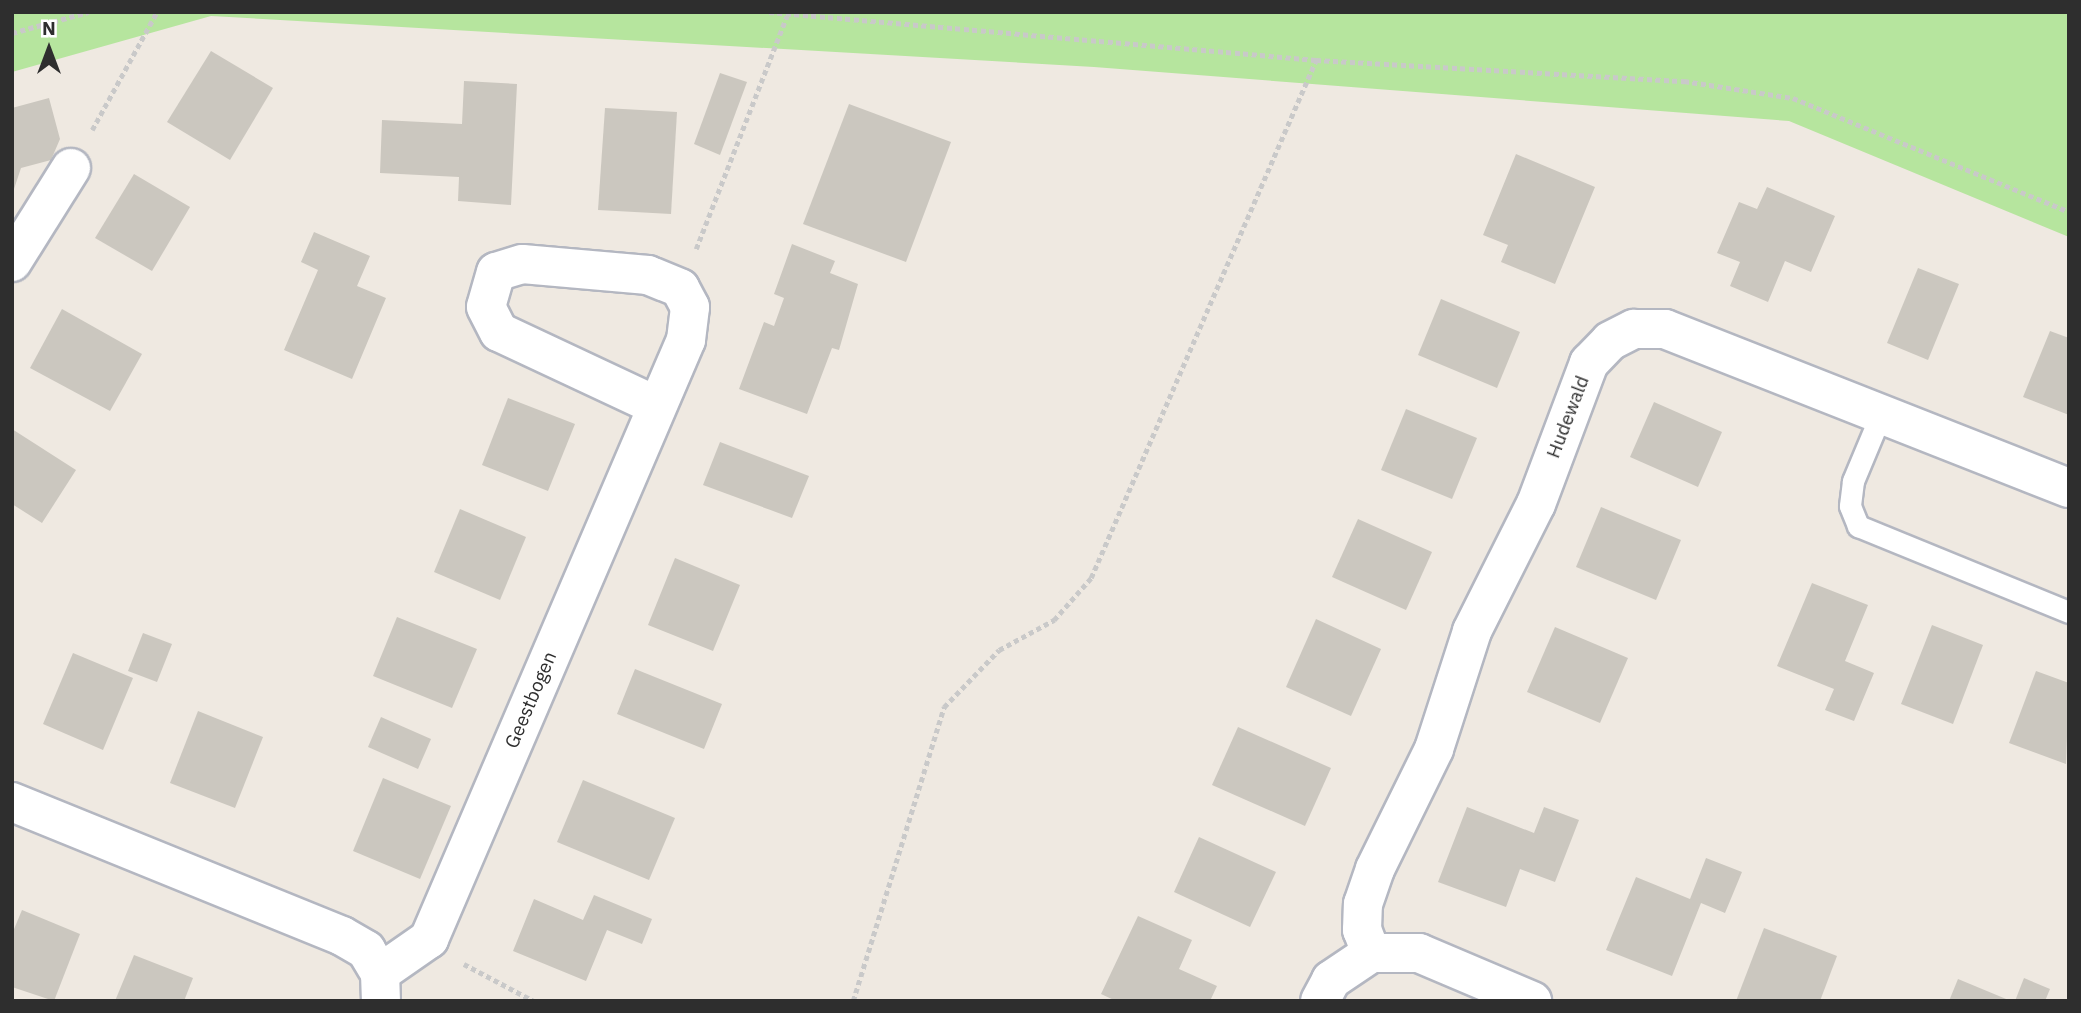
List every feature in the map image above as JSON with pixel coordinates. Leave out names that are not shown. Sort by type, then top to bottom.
[{"type":"street","points":[[12,262],[71,168]]},
{"type":"street","points":[[657,406],[499,332],[486,307],[496,272],[522,264],[648,275],[680,288]]},
{"type":"street","name":"Geestbogen","points":[[429,939],[685,340],[690,307],[680,288]]},
{"type":"street","name":"Hudewald","points":[[1371,953],[1362,930],[1363,904],[1375,869],[1434,749],[1472,631],[1536,504],[1589,363],[1603,348],[1634,329],[1665,329],[2069,488]]},
{"type":"street","points":[[12,802],[342,936],[366,950],[381,987],[429,939]]},
{"type":"street","points":[[1320,1001],[1331,980],[1371,953],[1419,953],[1532,1001]]},
{"type":"lane","points":[[1881,414],[1853,481],[1850,506],[1858,526],[2069,612]]},
{"type":"path","points":[[12,33],[88,12]]},
{"type":"path","points":[[71,168],[157,12]]},
{"type":"path","points":[[769,12],[787,16],[1316,60],[1684,81],[1793,98],[2069,212]]},
{"type":"path","points":[[680,288],[787,16]]},
{"type":"path","points":[[853,1001],[944,707],[999,650],[1054,620],[1091,578],[1316,60]]},
{"type":"path","points":[[429,939],[491,982],[534,1001]]},
{"type":"green space","points":[[12,12],[2069,12],[2069,237],[1789,121],[1094,67],[211,16],[12,72]]},
{"type":"building","points":[[211,51],[273,88],[230,160],[167,122]]},
{"type":"building","points":[[720,73],[747,82],[720,155],[694,144]]},
{"type":"building","points":[[464,81],[517,84],[511,205],[458,201],[459,177],[380,173],[382,120],[462,124]]},
{"type":"building","points":[[49,98],[60,139],[51,160],[21,168],[12,195],[12,108]]},
{"type":"building","points":[[849,104],[951,142],[906,262],[803,224]]},
{"type":"building","points":[[605,108],[677,112],[671,214],[598,210]]},
{"type":"building","points":[[1516,154],[1595,187],[1555,284],[1501,262],[1508,245],[1483,235]]},
{"type":"building","points":[[134,174],[190,207],[152,271],[95,238]]},
{"type":"building","points":[[1767,187],[1835,216],[1811,272],[1785,261],[1768,302],[1730,286],[1740,262],[1717,253],[1739,202],[1757,209]]},
{"type":"building","points":[[314,232],[370,256],[357,286],[386,298],[352,379],[284,350],[318,270],[301,262]]},
{"type":"building","points":[[792,244],[835,261],[830,273],[858,284],[839,350],[832,348],[807,414],[739,389],[764,322],[774,326],[784,298],[774,294]]},
{"type":"building","points":[[1918,268],[1959,284],[1928,360],[1887,343]]},
{"type":"building","points":[[1441,299],[1520,332],[1497,388],[1418,355]]},
{"type":"building","points":[[62,309],[142,354],[110,411],[30,368]]},
{"type":"building","points":[[2050,331],[2069,338],[2069,415],[2023,397]]},
{"type":"building","points":[[508,398],[575,424],[548,491],[482,465]]},
{"type":"building","points":[[1654,402],[1722,432],[1698,487],[1630,457]]},
{"type":"building","points":[[1406,409],[1477,438],[1452,499],[1381,470]]},
{"type":"building","points":[[12,429],[76,470],[42,523],[12,504]]},
{"type":"building","points":[[720,442],[809,476],[792,518],[703,485]]},
{"type":"building","points":[[1601,507],[1681,540],[1656,600],[1576,567]]},
{"type":"building","points":[[460,509],[526,537],[500,600],[434,572]]},
{"type":"building","points":[[1358,519],[1432,552],[1406,610],[1332,577]]},
{"type":"building","points":[[675,558],[740,585],[713,651],[648,625]]},
{"type":"building","points":[[1812,583],[1868,605],[1845,661],[1874,673],[1854,721],[1825,710],[1834,689],[1777,666]]},
{"type":"building","points":[[397,617],[477,649],[452,708],[373,676]]},
{"type":"building","points":[[1316,619],[1381,649],[1351,716],[1286,687]]},
{"type":"building","points":[[1932,625],[1983,645],[1953,724],[1901,704]]},
{"type":"building","points":[[1555,627],[1628,658],[1600,723],[1527,692]]},
{"type":"building","points":[[143,633],[172,644],[157,682],[128,671]]},
{"type":"building","points":[[73,653],[133,678],[103,750],[43,724]]},
{"type":"building","points":[[635,669],[722,704],[704,749],[617,714]]},
{"type":"building","points":[[2036,671],[2069,683],[2066,764],[2009,743]]},
{"type":"building","points":[[198,711],[263,737],[235,808],[170,783]]},
{"type":"building","points":[[381,717],[431,739],[418,769],[368,747]]},
{"type":"building","points":[[1238,727],[1331,768],[1305,826],[1212,785]]},
{"type":"building","points":[[383,778],[451,806],[420,879],[353,851]]},
{"type":"building","points":[[583,780],[675,818],[649,880],[557,842]]},
{"type":"building","points":[[1467,807],[1534,833],[1544,807],[1579,820],[1555,882],[1520,869],[1506,907],[1438,882]]},
{"type":"building","points":[[1199,837],[1276,872],[1250,927],[1174,892]]},
{"type":"building","points":[[1706,858],[1742,872],[1725,913],[1701,903],[1672,976],[1606,950],[1636,877],[1690,899]]},
{"type":"building","points":[[594,895],[652,919],[642,944],[607,930],[586,981],[513,951],[534,899],[583,920]]},
{"type":"building","points":[[22,910],[80,934],[54,1001],[12,987],[12,934]]},
{"type":"building","points":[[1138,916],[1192,940],[1179,969],[1217,986],[1210,1001],[1116,1001],[1101,994]]},
{"type":"building","points":[[1764,928],[1837,956],[1820,1001],[1736,1001]]},
{"type":"building","points":[[134,955],[193,978],[184,1001],[115,1001]]},
{"type":"building","points":[[2024,978],[2050,989],[2045,1001],[2015,1001]]},
{"type":"building","points":[[1958,979],[2011,1001],[1949,1001]]}]
